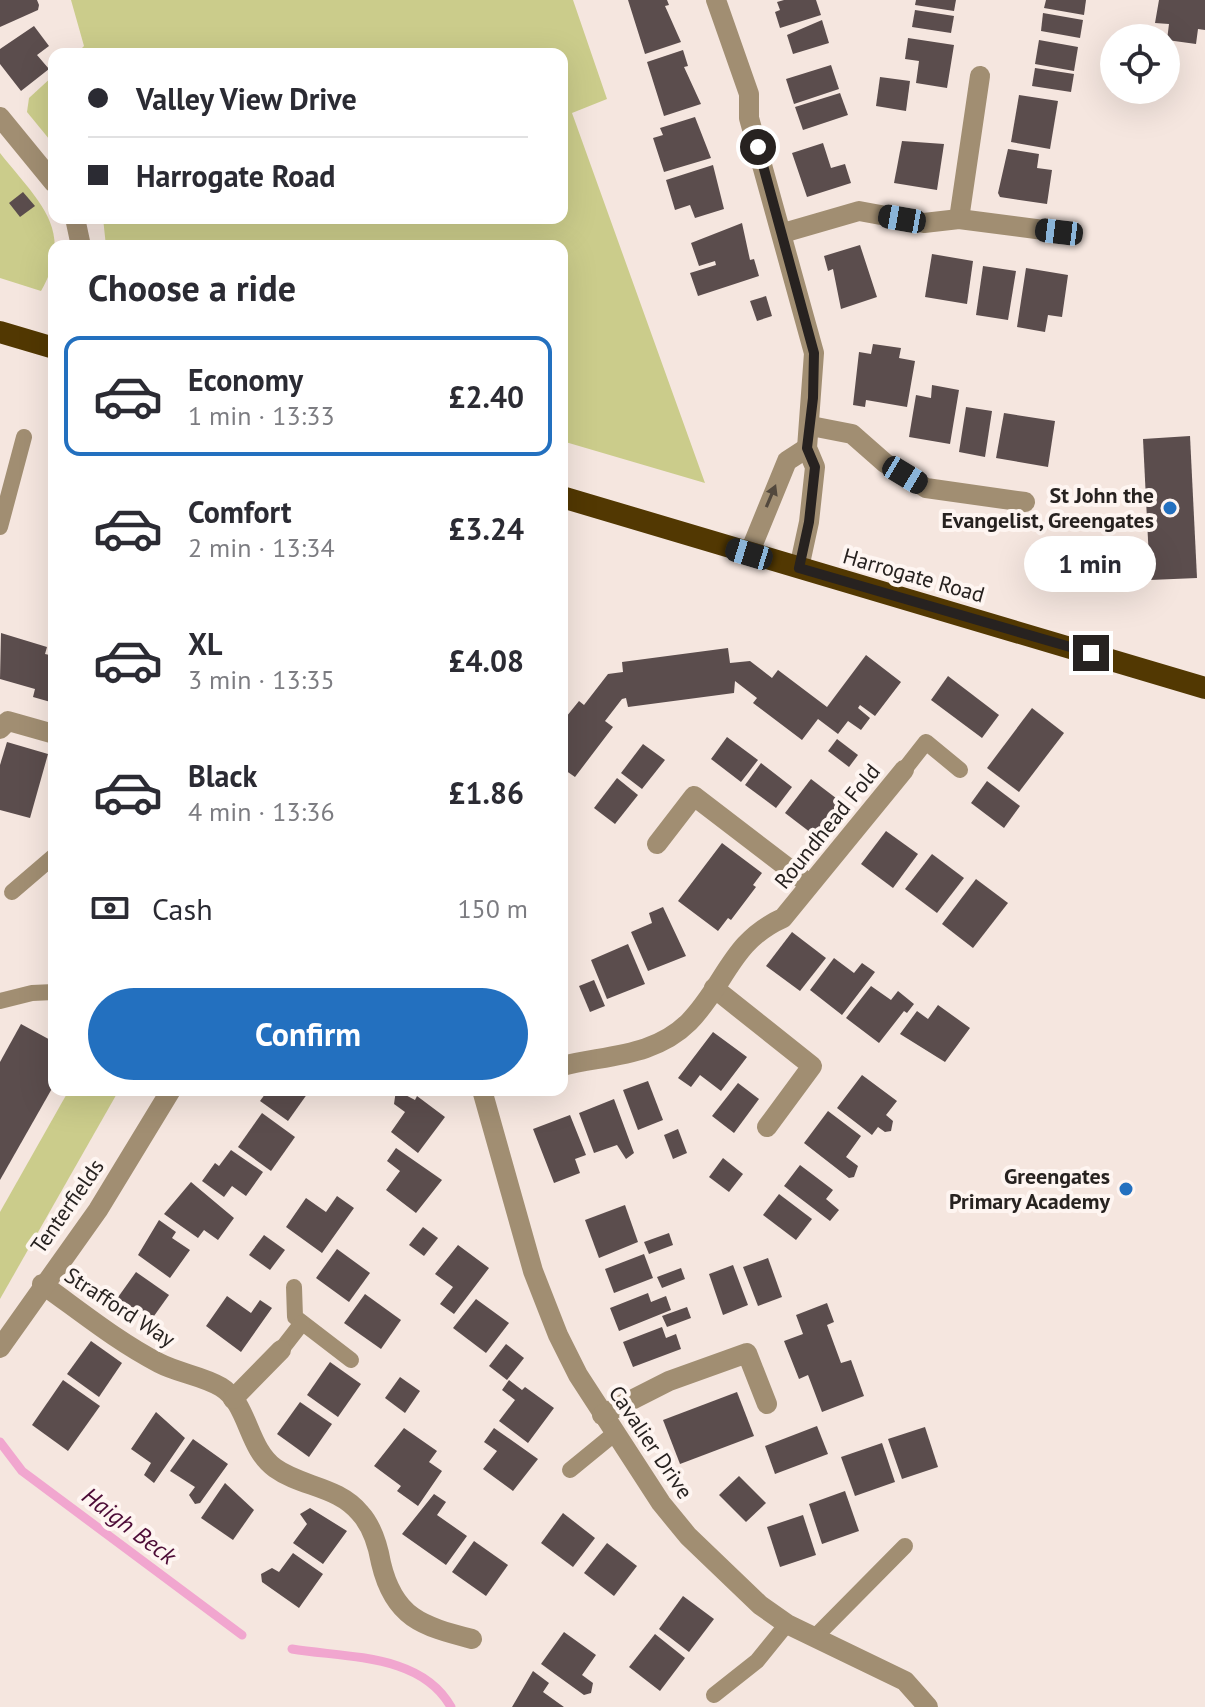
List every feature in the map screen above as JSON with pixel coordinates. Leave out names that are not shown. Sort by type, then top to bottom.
[{"type":"highway","points":[[0,332],[48,346]]},
{"type":"highway","name":"Harrogate Road","points":[[568,499],[1205,688]]},
{"type":"street","points":[[716,0],[749,94],[749,118],[814,353],[807,448],[815,467],[809,522],[799,568]]},
{"type":"street","points":[[959,219],[980,76]]},
{"type":"street","points":[[2,124],[48,176]]},
{"type":"street","points":[[783,233],[859,211],[924,223],[959,219],[1059,232]]},
{"type":"street","points":[[811,426],[852,434],[885,463],[926,488],[1025,502]]},
{"type":"street","points":[[749,554],[787,461],[807,448]]},
{"type":"street","points":[[0,729],[8,721],[48,732]]},
{"type":"street","name":"Roundhead Fold","points":[[568,1065],[646,1049],[688,1022],[757,929],[783,918],[904,770]]},
{"type":"street","points":[[657,844],[694,796],[809,884]]},
{"type":"street","points":[[714,988],[812,1066],[767,1127]]},
{"type":"street","name":"Tenterfields","points":[[0,1348],[42,1284],[98,1210],[167,1096]]},
{"type":"street","name":"Cavalier Drive","points":[[488,1096],[533,1271],[578,1375],[661,1503],[688,1536],[740,1588],[787,1624],[905,1681],[928,1707]]},
{"type":"street","name":"Strafford Way","points":[[42,1284],[157,1363],[222,1387],[233,1399]]},
{"type":"street","points":[[281,1350],[233,1399],[250,1437],[273,1467],[325,1488],[360,1511],[376,1543],[390,1595],[401,1609],[434,1629],[472,1639]]},
{"type":"street","points":[[602,1415],[669,1381],[747,1353],[767,1404]]},
{"type":"lane","points":[[0,527],[24,437]]},
{"type":"lane","points":[[904,770],[926,742],[960,770]]},
{"type":"lane","points":[[12,892],[48,861]]},
{"type":"lane","points":[[0,1001],[48,992]]},
{"type":"lane","points":[[294,1287],[295,1317],[351,1360]]},
{"type":"lane","points":[[281,1350],[302,1323]]},
{"type":"lane","points":[[570,1470],[614,1434]]},
{"type":"lane","points":[[815,1637],[905,1546]]},
{"type":"lane","points":[[714,1695],[757,1661],[787,1624]]},
{"type":"green space","points":[[71,0],[573,0],[607,99],[572,113],[705,483],[568,443],[568,240],[105,240],[104,224],[568,224],[568,48],[82,48]]},
{"type":"green space","points":[[48,81],[48,138],[27,112],[29,98]]},
{"type":"green space","points":[[0,153],[39,202],[48,217],[54,240],[48,240],[48,276],[41,291],[0,278]]},
{"type":"green space","points":[[66,1096],[116,1096],[0,1299],[0,1212]]},
{"type":"building","points":[[0,0],[37,0],[39,5],[38,10],[0,27]]},
{"type":"building","points":[[628,0],[667,0],[669,5],[665,6],[681,42],[645,54]]},
{"type":"building","points":[[816,0],[821,15],[780,28],[775,12],[780,10],[777,2]]},
{"type":"building","points":[[916,0],[956,0],[954,11],[915,5]]},
{"type":"building","points":[[1046,0],[1086,0],[1084,15],[1044,8]]},
{"type":"building","points":[[1159,0],[1205,0],[1205,30],[1198,29],[1196,44],[1180,42],[1180,24],[1155,23]]},
{"type":"building","points":[[915,10],[954,16],[951,33],[912,27]]},
{"type":"building","points":[[1043,13],[1083,20],[1080,38],[1041,31]]},
{"type":"building","points":[[822,20],[829,43],[793,54],[787,35]]},
{"type":"building","points":[[34,26],[49,46],[37,55],[48,70],[21,91],[0,64],[0,49]]},
{"type":"building","points":[[908,38],[954,45],[947,88],[916,83],[919,61],[905,59]]},
{"type":"building","points":[[1039,40],[1078,47],[1074,71],[1035,64]]},
{"type":"building","points":[[683,50],[688,66],[684,67],[701,104],[664,116],[647,62]]},
{"type":"building","points":[[831,65],[839,89],[794,104],[786,79]]},
{"type":"building","points":[[1035,68],[1074,74],[1071,92],[1032,86]]},
{"type":"building","points":[[880,77],[910,81],[906,111],[876,106]]},
{"type":"building","points":[[840,93],[848,115],[803,130],[795,107]]},
{"type":"building","points":[[1019,95],[1058,101],[1050,149],[1011,142]]},
{"type":"building","points":[[695,117],[711,158],[664,172],[653,138],[663,135],[660,128]]},
{"type":"building","points":[[902,141],[944,144],[937,190],[894,183]]},
{"type":"building","points":[[823,143],[831,168],[845,164],[851,183],[807,197],[792,153]]},
{"type":"building","points":[[1008,149],[1039,154],[1037,168],[1052,170],[1047,204],[1000,197],[998,193]]},
{"type":"building","points":[[713,165],[724,209],[695,218],[690,205],[675,210],[666,180]]},
{"type":"building","points":[[23,192],[35,206],[20,217],[9,203]]},
{"type":"building","points":[[742,223],[750,260],[754,259],[759,276],[698,296],[690,273],[716,265],[715,261],[699,266],[691,243]]},
{"type":"building","points":[[860,245],[877,297],[841,309],[833,269],[828,271],[824,256]]},
{"type":"building","points":[[932,254],[973,261],[967,304],[925,297]]},
{"type":"building","points":[[983,266],[1016,271],[1008,320],[976,315]]},
{"type":"building","points":[[1026,268],[1068,275],[1062,317],[1048,315],[1045,332],[1017,327]]},
{"type":"building","points":[[766,296],[772,316],[757,321],[750,301]]},
{"type":"building","points":[[873,344],[901,348],[899,358],[915,361],[907,407],[866,400],[865,407],[853,405],[859,352],[871,354]]},
{"type":"building","points":[[932,385],[959,390],[950,444],[909,437],[916,395],[931,398]]},
{"type":"building","points":[[966,407],[992,411],[985,457],[959,452]]},
{"type":"building","points":[[1004,413],[1055,421],[1048,467],[996,458]]},
{"type":"building","name":"St John the Evangelist, Greengates","points":[[1190,436],[1197,578],[1150,580],[1143,439]]},
{"type":"building","points":[[1,633],[47,647],[48,701],[33,697],[35,689],[0,679]]},
{"type":"building","points":[[728,648],[730,663],[750,661],[772,678],[778,670],[827,707],[866,655],[901,682],[875,716],[860,705],[858,708],[870,718],[861,730],[848,721],[838,734],[818,719],[802,740],[753,703],[757,698],[735,681],[734,693],[628,707],[626,698],[622,699],[605,721],[613,727],[575,777],[568,772],[568,715],[579,701],[584,705],[608,674],[623,672],[622,662]]},
{"type":"building","points":[[948,676],[999,715],[982,738],[931,700]]},
{"type":"building","points":[[1032,708],[1064,733],[1019,792],[987,768]]},
{"type":"building","points":[[727,737],[758,760],[741,782],[711,759]]},
{"type":"building","points":[[837,739],[858,755],[849,767],[828,751]]},
{"type":"building","points":[[7,742],[48,754],[30,818],[0,810],[0,765]]},
{"type":"building","points":[[643,744],[665,760],[642,789],[621,773]]},
{"type":"building","points":[[761,763],[792,787],[776,808],[745,785]]},
{"type":"building","points":[[617,778],[638,795],[615,824],[594,808]]},
{"type":"building","points":[[811,779],[845,805],[819,839],[785,813]]},
{"type":"building","points":[[987,781],[1020,806],[1004,828],[971,803]]},
{"type":"building","points":[[886,831],[918,854],[893,888],[861,864]]},
{"type":"building","points":[[722,843],[762,873],[753,885],[756,887],[731,920],[728,918],[718,931],[678,901]]},
{"type":"building","points":[[932,854],[964,878],[937,913],[905,889]]},
{"type":"building","points":[[976,879],[1008,903],[973,948],[942,924]]},
{"type":"building","points":[[663,907],[686,956],[648,971],[631,932],[652,923],[649,913]]},
{"type":"building","points":[[792,932],[826,958],[800,991],[766,966]]},
{"type":"building","points":[[628,944],[645,984],[607,999],[591,960]]},
{"type":"building","points":[[834,958],[854,973],[862,963],[875,972],[842,1015],[810,990]]},
{"type":"building","points":[[594,980],[605,1006],[590,1012],[579,986]]},
{"type":"building","points":[[871,986],[891,1000],[898,991],[914,1004],[907,1013],[904,1011],[879,1043],[846,1018]]},
{"type":"building","points":[[938,1005],[970,1028],[945,1062],[900,1034],[917,1011],[928,1019]]},
{"type":"building","points":[[21,1024],[48,1039],[48,1096],[0,1180],[0,1062]]},
{"type":"building","points":[[713,1032],[747,1057],[721,1091],[700,1075],[691,1087],[678,1078]]},
{"type":"building","points":[[862,1075],[897,1101],[886,1115],[893,1121],[891,1131],[885,1132],[878,1127],[872,1135],[837,1108]]},
{"type":"building","points":[[648,1081],[663,1120],[638,1130],[623,1090]]},
{"type":"building","points":[[738,1083],[759,1099],[734,1133],[712,1116]]},
{"type":"building","points":[[264,1096],[306,1096],[288,1121],[260,1101]]},
{"type":"building","points":[[395,1096],[407,1096],[415,1100],[417,1096],[445,1117],[418,1153],[391,1132],[405,1112],[394,1104]]},
{"type":"building","points":[[614,1099],[634,1153],[626,1159],[617,1145],[594,1153],[579,1113]]},
{"type":"building","points":[[828,1111],[861,1136],[846,1157],[858,1166],[854,1177],[849,1178],[804,1143]]},
{"type":"building","points":[[262,1113],[295,1137],[271,1171],[238,1147]]},
{"type":"building","points":[[570,1115],[586,1155],[575,1159],[580,1173],[554,1183],[533,1129]]},
{"type":"building","points":[[678,1129],[687,1153],[673,1159],[664,1135]]},
{"type":"building","points":[[396,1148],[442,1180],[416,1213],[386,1190],[400,1171],[387,1161]]},
{"type":"building","points":[[231,1150],[263,1172],[246,1196],[232,1186],[224,1197],[202,1181],[215,1163],[219,1166]]},
{"type":"building","points":[[723,1158],[743,1174],[729,1192],[709,1177]]},
{"type":"building","points":[[800,1165],[833,1190],[826,1199],[839,1210],[830,1221],[784,1186]]},
{"type":"building","points":[[191,1182],[234,1218],[218,1240],[204,1230],[198,1238],[164,1214]]},
{"type":"building","points":[[779,1194],[812,1219],[796,1240],[763,1215]]},
{"type":"building","points":[[337,1196],[354,1208],[322,1253],[286,1227],[306,1198],[326,1212]]},
{"type":"building","points":[[625,1205],[638,1242],[599,1258],[585,1220]]},
{"type":"building","points":[[159,1220],[176,1232],[172,1238],[190,1250],[170,1278],[138,1255]]},
{"type":"building","points":[[423,1227],[438,1238],[424,1256],[409,1245]]},
{"type":"building","points":[[669,1233],[673,1245],[649,1254],[644,1242]]},
{"type":"building","points":[[264,1235],[285,1250],[270,1270],[249,1255]]},
{"type":"building","points":[[458,1245],[489,1268],[454,1314],[440,1304],[453,1287],[435,1274]]},
{"type":"building","points":[[337,1249],[370,1273],[349,1302],[316,1278]]},
{"type":"building","points":[[644,1254],[653,1278],[614,1293],[605,1269]]},
{"type":"building","points":[[768,1258],[782,1297],[758,1306],[743,1267]]},
{"type":"building","points":[[733,1265],[748,1305],[723,1315],[709,1274]]},
{"type":"building","points":[[681,1268],[685,1279],[662,1288],[657,1277]]},
{"type":"building","points":[[136,1272],[169,1295],[149,1323],[116,1300]]},
{"type":"building","points":[[648,1293],[651,1302],[666,1296],[671,1310],[619,1331],[610,1308]]},
{"type":"building","points":[[365,1294],[401,1320],[381,1349],[344,1323]]},
{"type":"building","points":[[227,1296],[251,1313],[260,1300],[272,1308],[241,1352],[206,1326]]},
{"type":"building","points":[[476,1299],[509,1323],[486,1353],[453,1328]]},
{"type":"building","points":[[827,1303],[834,1322],[827,1325],[841,1363],[851,1360],[864,1396],[822,1412],[808,1375],[799,1379],[784,1341],[803,1334],[796,1315]]},
{"type":"building","points":[[687,1307],[691,1318],[667,1327],[662,1316]]},
{"type":"building","points":[[662,1327],[666,1338],[676,1334],[681,1349],[633,1367],[623,1342]]},
{"type":"building","points":[[91,1341],[122,1363],[99,1397],[67,1374]]},
{"type":"building","points":[[506,1344],[524,1358],[507,1380],[489,1366]]},
{"type":"building","points":[[330,1362],[361,1384],[338,1417],[307,1395]]},
{"type":"building","points":[[400,1377],[420,1391],[405,1413],[385,1398]]},
{"type":"building","points":[[63,1380],[100,1406],[68,1451],[32,1425]]},
{"type":"building","points":[[509,1380],[522,1390],[525,1387],[554,1408],[528,1443],[499,1421],[515,1400],[502,1390]]},
{"type":"building","points":[[737,1392],[754,1436],[680,1464],[663,1420]]},
{"type":"building","points":[[300,1402],[332,1424],[309,1457],[277,1434]]},
{"type":"building","points":[[156,1412],[185,1438],[154,1483],[144,1475],[151,1463],[131,1449]]},
{"type":"building","points":[[817,1426],[828,1454],[775,1474],[765,1446]]},
{"type":"building","points":[[925,1427],[938,1467],[902,1479],[888,1439]]},
{"type":"building","points":[[404,1428],[437,1451],[429,1462],[442,1471],[418,1506],[397,1491],[401,1486],[374,1466]]},
{"type":"building","points":[[494,1428],[538,1459],[513,1491],[483,1469],[497,1451],[484,1442]]},
{"type":"building","points":[[193,1439],[228,1464],[200,1503],[195,1504],[189,1495],[195,1487],[170,1471]]},
{"type":"building","points":[[882,1443],[895,1482],[855,1496],[841,1457]]},
{"type":"building","points":[[739,1476],[766,1503],[746,1522],[719,1495]]},
{"type":"building","points":[[225,1483],[254,1510],[233,1540],[201,1518]]},
{"type":"building","points":[[845,1491],[859,1531],[822,1544],[809,1504]]},
{"type":"building","points":[[434,1494],[446,1502],[437,1515],[467,1536],[446,1565],[402,1534]]},
{"type":"building","points":[[310,1508],[347,1531],[323,1564],[293,1543],[307,1524],[300,1514]]},
{"type":"building","points":[[563,1513],[595,1538],[573,1567],[541,1543]]},
{"type":"building","points":[[803,1515],[816,1555],[780,1567],[767,1527]]},
{"type":"building","points":[[474,1541],[508,1565],[486,1596],[452,1572]]},
{"type":"building","points":[[607,1543],[637,1566],[614,1596],[584,1573]]},
{"type":"building","points":[[293,1553],[323,1574],[299,1608],[262,1582],[261,1574],[272,1568],[279,1572]]},
{"type":"building","points":[[683,1596],[714,1619],[689,1652],[659,1629]]},
{"type":"building","points":[[564,1632],[596,1655],[582,1675],[593,1683],[591,1693],[584,1695],[541,1664]]},
{"type":"building","points":[[655,1634],[685,1658],[660,1691],[629,1667]]},
{"type":"building","points":[[533,1671],[549,1683],[543,1692],[564,1707],[512,1707]]},
{"type":"waterway","name":"Haigh Beck","points":[[0,1442],[22,1471],[242,1635]]},
{"type":"waterway","name":"Haigh Beck","points":[[292,1649],[358,1657],[402,1667],[438,1689],[451,1707]]},
{"type":"place","name":"St John the Evangelist, Greengates","points":[[1170,508]]},
{"type":"place","name":"Greengates Primary Academy","points":[[1126,1189]]},
{"type":"route","points":[[758,147],[814,353],[807,448],[815,467],[809,522],[799,568],[1091,653]]}]
